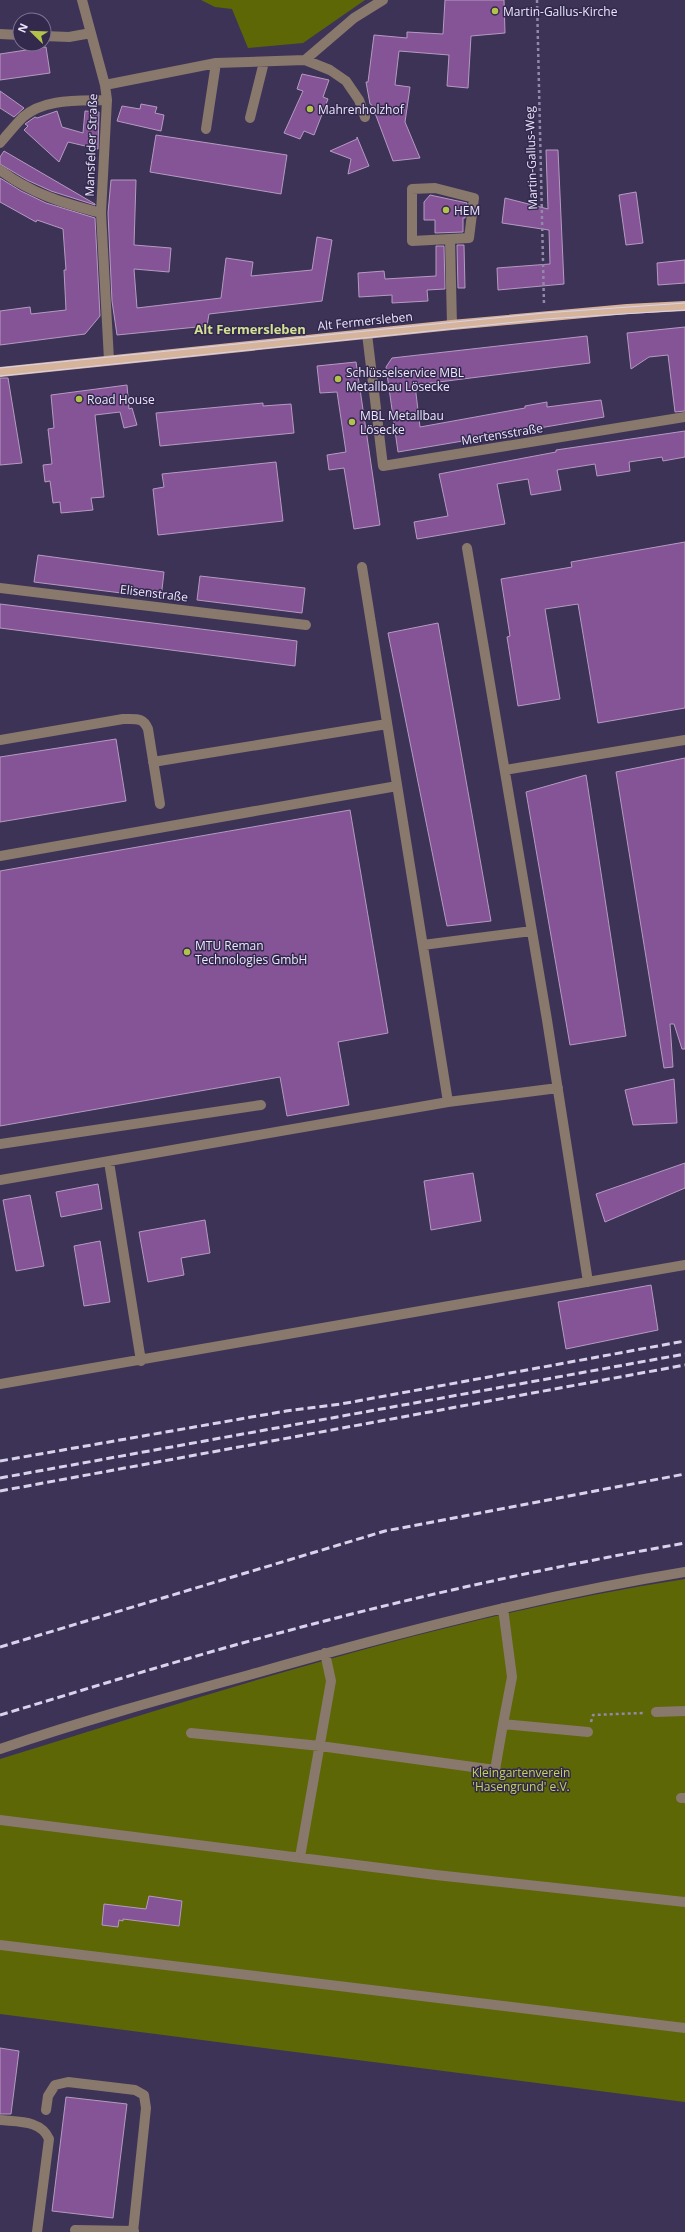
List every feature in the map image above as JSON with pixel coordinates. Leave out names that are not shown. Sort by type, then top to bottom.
[{"type":"main road","name":"Alt Fermersleben","points":[[0,372],[544,316],[685,306]]},
{"type":"street","points":[[82,0],[105,85]]},
{"type":"street","points":[[305,60],[354,18],[383,0]]},
{"type":"street","points":[[52,36],[69,37],[91,33]]},
{"type":"street","points":[[0,34],[12,35]]},
{"type":"street","name":"Mansfelder Straße","points":[[109,360],[101,213],[107,100],[105,85],[216,63],[305,60],[330,70],[346,80],[359,100],[365,117]]},
{"type":"street","points":[[250,118],[264,62]]},
{"type":"street","points":[[206,129],[216,63]]},
{"type":"street","points":[[0,143],[23,117],[38,107],[58,102],[107,100]]},
{"type":"street","points":[[0,170],[13,180],[53,200],[101,213]]},
{"type":"street","points":[[435,188],[474,198],[469,238],[450,239],[412,241],[412,189],[435,188]]},
{"type":"street","points":[[450,239],[452,325]]},
{"type":"street","name":"Mertensstraße","points":[[368,334],[383,466],[685,417]]},
{"type":"street","points":[[467,548],[558,1088],[588,1282]]},
{"type":"street","points":[[362,567],[448,1102]]},
{"type":"street","name":"Elisenstraße","points":[[0,588],[306,625]]},
{"type":"street","points":[[0,740],[123,719],[139,719],[144,721],[148,729],[160,804]]},
{"type":"street","points":[[153,762],[387,724]]},
{"type":"street","points":[[505,770],[685,740]]},
{"type":"street","points":[[0,856],[397,786]]},
{"type":"street","points":[[423,945],[532,931]]},
{"type":"street","points":[[0,1180],[448,1102],[558,1088]]},
{"type":"street","points":[[0,1144],[262,1105]]},
{"type":"street","points":[[109,1162],[142,1361]]},
{"type":"street","points":[[0,1384],[142,1361],[685,1265]]},
{"type":"street","points":[[0,1749],[64,1727],[324,1653],[503,1608],[685,1572]]},
{"type":"street","points":[[191,1733],[320,1746],[495,1770],[512,1677],[503,1608]]},
{"type":"street","points":[[300,1857],[330,1680],[324,1653]]},
{"type":"street","points":[[656,1712],[685,1711]]},
{"type":"street","points":[[503,1724],[588,1732]]},
{"type":"street","points":[[0,1820],[685,1902]]},
{"type":"street","points":[[0,1945],[685,2028]]},
{"type":"street","points":[[46,2110],[48,2096],[55,2085],[68,2082],[135,2090],[144,2095],[146,2108],[134,2232],[74,2230]]},
{"type":"street","points":[[0,2120],[39,2126],[45,2130],[49,2139],[37,2232]]},
{"type":"path","name":"Martin-Gallus-Weg","points":[[537,0],[544,316]]},
{"type":"path","points":[[588,1732],[593,1715],[656,1712]]},
{"type":"green space","points":[[201,0],[365,0],[303,43],[248,48],[232,9],[215,7]]},
{"type":"green space","name":"Kleingartenverein 'Hasengrund' e.V.","points":[[685,1579],[685,2102],[0,2014],[0,1759],[169,1706],[339,1656],[425,1633],[511,1612],[598,1594]]},
{"type":"building","points":[[445,0],[504,0],[505,33],[471,36],[468,88],[447,86],[449,55],[399,51],[395,85],[410,87],[405,122],[420,158],[393,161],[372,105],[370,104],[366,82],[368,82],[374,35],[407,38],[407,32],[443,34]]},
{"type":"building","points":[[13,52],[47,52],[50,73],[0,80],[0,54]]},
{"type":"building","name":"Mahrenholzhof","points":[[302,74],[329,80],[323,97],[328,99],[314,135],[304,131],[300,139],[284,133],[303,91],[297,89]]},
{"type":"building","points":[[0,91],[24,108],[14,117],[0,108]]},
{"type":"building","points":[[141,104],[157,107],[155,113],[164,115],[161,131],[117,121],[122,106],[140,109]]},
{"type":"building","points":[[57,111],[62,127],[83,133],[85,111],[99,112],[98,149],[68,142],[59,162],[24,130],[28,126],[25,124],[35,117],[37,118]]},
{"type":"building","points":[[156,135],[287,155],[281,194],[150,172]]},
{"type":"building","points":[[357,137],[369,166],[348,174],[351,159],[330,151],[357,139]]},
{"type":"building","points":[[546,150],[558,150],[564,284],[498,290],[497,268],[550,264],[549,230],[502,223],[505,198],[548,209]]},
{"type":"building","points":[[4,151],[95,205],[51,191],[27,180],[0,164],[0,157]]},
{"type":"building","points":[[0,178],[21,191],[46,203],[95,218],[100,316],[85,334],[0,345],[0,311],[30,307],[31,314],[66,310],[64,270],[66,270],[63,229],[37,220],[36,222],[0,202]]},
{"type":"building","points":[[111,180],[136,180],[134,245],[171,248],[169,272],[134,269],[137,308],[221,298],[226,258],[253,262],[251,276],[312,270],[317,237],[332,240],[322,301],[209,314],[207,326],[117,335],[112,301],[108,213]]},
{"type":"building","points":[[636,192],[643,243],[626,245],[619,195]]},
{"type":"building","name":"HEM","points":[[430,195],[467,203],[465,218],[463,218],[463,232],[435,233],[435,220],[424,220],[424,202]]},
{"type":"building","points":[[457,245],[464,245],[465,288],[458,288]]},
{"type":"building","points":[[436,246],[444,246],[445,289],[427,290],[428,301],[392,303],[392,295],[359,297],[358,273],[384,271],[385,279],[436,276]]},
{"type":"building","points":[[685,260],[685,283],[658,285],[657,263]]},
{"type":"building","points":[[685,327],[685,411],[675,412],[668,355],[649,357],[631,369],[627,333]]},
{"type":"building","points":[[587,336],[590,363],[415,385],[420,427],[525,408],[525,406],[547,402],[547,407],[601,400],[604,417],[398,452],[386,367],[392,358]]},
{"type":"building","points":[[356,362],[380,525],[354,529],[344,468],[329,470],[327,455],[346,452],[337,392],[320,393],[317,366]]},
{"type":"building","points":[[0,378],[8,378],[22,463],[0,465]]},
{"type":"building","points":[[127,385],[129,409],[132,408],[137,425],[124,428],[120,412],[95,415],[104,497],[91,498],[93,510],[61,513],[60,502],[53,503],[50,481],[45,482],[43,465],[52,464],[48,429],[54,428],[51,395]]},
{"type":"building","points":[[263,403],[263,406],[291,404],[294,433],[160,446],[156,413]]},
{"type":"building","points":[[685,431],[685,457],[663,461],[662,457],[629,462],[630,471],[597,476],[595,464],[557,470],[561,490],[531,495],[528,479],[497,484],[505,524],[417,539],[414,522],[448,516],[439,474],[556,452],[556,450]]},
{"type":"building","points":[[276,462],[283,521],[158,535],[153,489],[164,487],[162,474]]},
{"type":"building","points":[[685,542],[685,708],[598,723],[578,604],[545,609],[560,699],[518,706],[507,637],[510,636],[501,579],[572,567],[571,562]]},
{"type":"building","points":[[38,555],[164,572],[161,598],[34,582]]},
{"type":"building","points":[[200,576],[305,588],[302,613],[197,600]]},
{"type":"building","points":[[0,604],[297,641],[295,666],[0,628]]},
{"type":"building","points":[[438,623],[491,921],[447,926],[388,633]]},
{"type":"building","points":[[116,739],[126,801],[0,822],[0,757]]},
{"type":"building","points":[[685,758],[685,1049],[682,1049],[674,1024],[670,1024],[673,1067],[664,1068],[616,772]]},
{"type":"building","points":[[586,775],[626,1036],[570,1045],[526,792]]},
{"type":"building","name":"MTU Reman Technologies GmbH","points":[[350,810],[388,1033],[338,1042],[349,1105],[287,1116],[280,1077],[0,1126],[0,871]]},
{"type":"building","points":[[674,1079],[677,1123],[633,1125],[625,1090]]},
{"type":"building","points":[[685,1163],[685,1188],[605,1222],[596,1194]]},
{"type":"building","points":[[473,1173],[481,1221],[431,1230],[424,1181]]},
{"type":"building","points":[[98,1184],[102,1209],[61,1217],[56,1192]]},
{"type":"building","points":[[30,1195],[44,1266],[16,1271],[3,1200]]},
{"type":"building","points":[[205,1220],[210,1253],[181,1258],[184,1275],[148,1282],[139,1232]]},
{"type":"building","points":[[100,1241],[110,1302],[84,1306],[74,1246]]},
{"type":"building","points":[[651,1285],[658,1330],[566,1349],[558,1302]]},
{"type":"building","points":[[149,1896],[182,1901],[179,1926],[123,1919],[123,1921],[119,1920],[118,1927],[102,1925],[104,1904],[146,1909]]},
{"type":"building","points":[[0,2048],[19,2051],[11,2114],[0,2114]]},
{"type":"building","points":[[66,2097],[127,2104],[113,2218],[52,2211]]},
{"type":"tram line","points":[[0,368],[544,313],[685,303]]},
{"type":"tram line","points":[[0,376],[545,319],[685,310]]},
{"type":"railway","points":[[0,1461],[286,1411],[341,1404],[685,1341]]},
{"type":"railway","points":[[0,1478],[685,1354]]},
{"type":"railway","points":[[0,1491],[685,1365]]},
{"type":"railway","points":[[0,1647],[385,1531],[685,1474]]},
{"type":"railway","points":[[0,1715],[141,1672],[383,1606],[483,1583],[685,1543]]},
{"type":"place","name":"Martin-Gallus-Kirche","points":[[495,11]]},
{"type":"place","name":"Mahrenholzhof","points":[[310,109]]},
{"type":"place","name":"HEM","points":[[446,210]]},
{"type":"place","name":"Schlüsselservice MBL Metallbau Lösecke","points":[[338,379]]},
{"type":"place","name":"Road House","points":[[79,399]]},
{"type":"place","name":"MBL Metallbau Lösecke","points":[[352,422]]},
{"type":"place","name":"MTU Reman Technologies GmbH","points":[[187,952]]},
{"type":"district","name":"Alt Fermersleben","points":[[250,329]]}]
